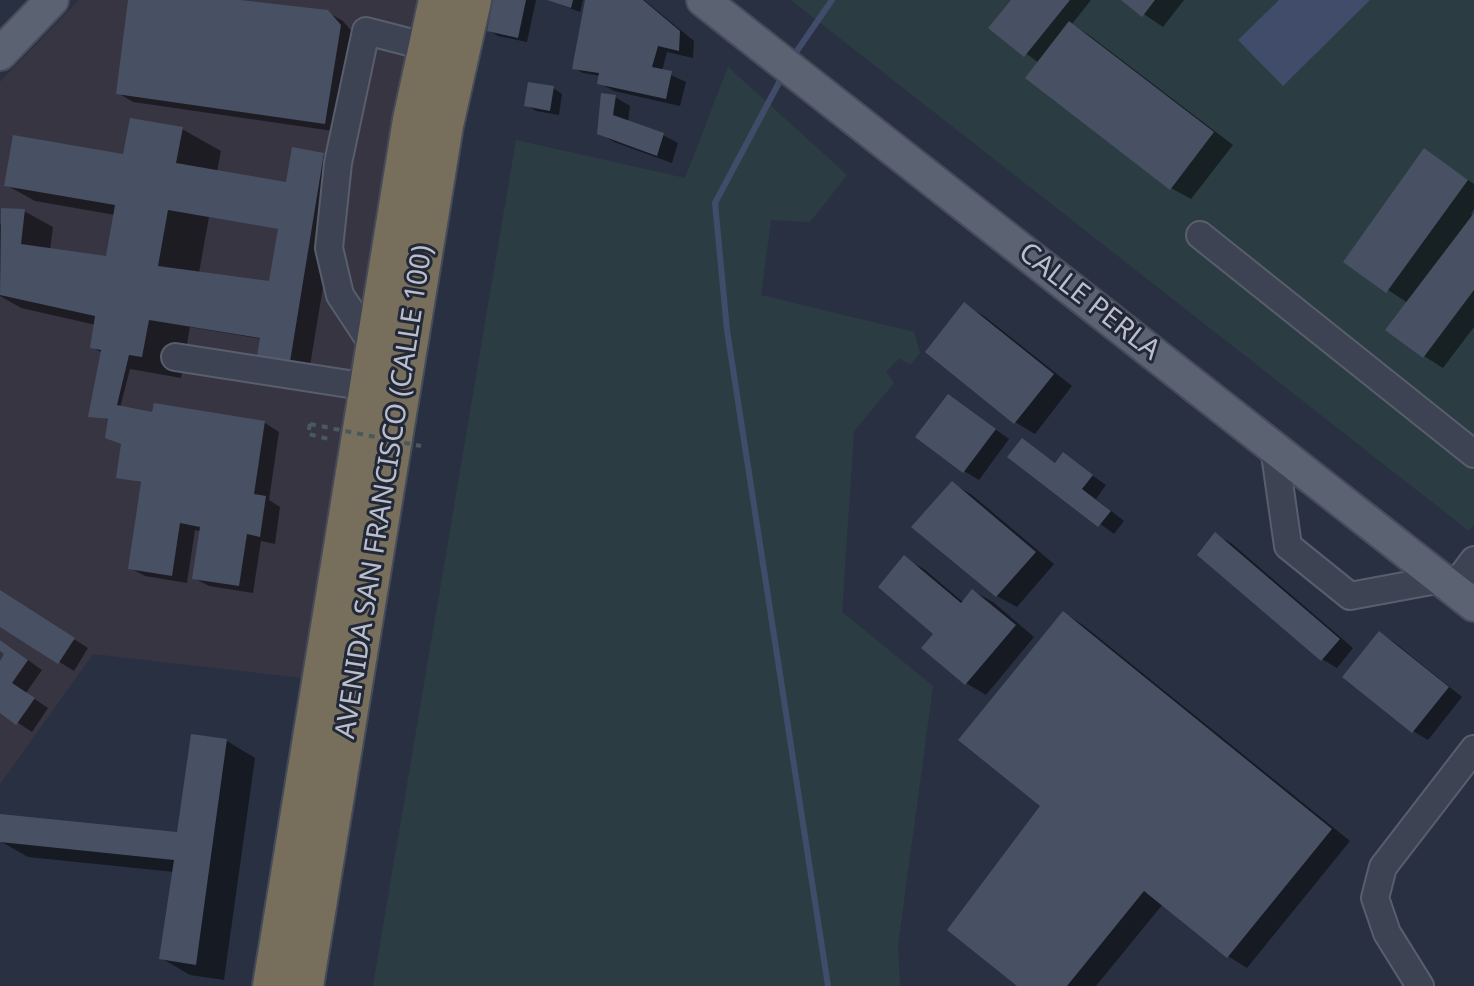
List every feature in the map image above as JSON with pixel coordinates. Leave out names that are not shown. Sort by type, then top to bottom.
[{"type":"highway","name":"AVENIDA SAN FRANCISCO (CALLE 100)","points":[[272,986],[412,120],[438,0]]},
{"type":"highway","name":"AVENIDA SAN FRANCISCO (CALLE 100)","points":[[304,986],[444,125],[472,0]]},
{"type":"main road","points":[[0,54],[52,0]]},
{"type":"main road","name":"CALLE PERLA","points":[[703,0],[1456,591]]},
{"type":"street","points":[[375,348],[340,295],[329,248],[338,163],[366,31],[428,47]]},
{"type":"street","points":[[1200,235],[1474,454]]},
{"type":"street","points":[[175,357],[368,387]]},
{"type":"street","points":[[1274,447],[1288,546],[1350,596],[1456,591],[1474,560]]},
{"type":"street","points":[[1420,986],[1387,933],[1375,898],[1383,867],[1474,749]]},
{"type":"path","points":[[339,441],[308,434],[310,424],[421,446]]},
{"type":"shaded area","points":[[79,0],[428,0],[303,678],[93,654],[0,784],[0,82]]},
{"type":"shaded area","points":[[791,0],[1474,0],[1474,524],[1469,531]]},
{"type":"shaded area","points":[[728,67],[847,175],[810,222],[771,220],[761,295],[914,332],[920,353],[910,365],[899,358],[886,372],[894,383],[854,431],[842,612],[933,686],[898,945],[900,986],[373,986],[516,140],[685,178]]},
{"type":"water","points":[[1279,0],[1370,0],[1283,86],[1238,40]]},
{"type":"building","points":[[128,0],[240,0],[328,10],[341,25],[325,124],[116,94]]},
{"type":"building","points":[[493,0],[526,0],[518,38],[487,31]]},
{"type":"building","points":[[547,0],[573,0],[571,8]]},
{"type":"building","points":[[585,0],[643,0],[680,31],[679,51],[658,46],[652,67],[672,71],[666,99],[597,84],[599,73],[572,69]]},
{"type":"building","points":[[1011,0],[1070,0],[1024,57],[988,28]]},
{"type":"building","points":[[1121,0],[1155,0],[1142,17]]},
{"type":"building","points":[[1069,21],[1214,132],[1170,190],[1025,78]]},
{"type":"building","points":[[528,82],[554,86],[550,111],[524,106]]},
{"type":"building","points":[[601,93],[616,95],[613,115],[664,133],[657,156],[597,134]]},
{"type":"building","points":[[130,118],[183,127],[176,163],[286,182],[292,147],[324,153],[289,368],[256,362],[260,338],[149,320],[142,357],[129,355],[117,405],[152,412],[154,403],[265,421],[254,494],[266,496],[260,537],[247,534],[239,586],[192,579],[200,527],[180,523],[172,576],[128,569],[141,482],[116,478],[121,444],[105,438],[108,419],[88,417],[101,350],[90,348],[95,316],[0,295],[1,208],[25,209],[21,244],[106,256],[115,205],[4,186],[13,135],[123,154]],"holes":[[[168,210],[278,229],[269,281],[158,266]]]},
{"type":"building","points":[[1424,148],[1468,180],[1386,293],[1343,262]]},
{"type":"building","points":[[1474,213],[1474,290],[1423,358],[1385,330]]},
{"type":"building","points":[[964,302],[1054,374],[1014,424],[925,352]]},
{"type":"building","points":[[948,394],[996,429],[963,473],[915,437]]},
{"type":"building","points":[[1022,438],[1055,463],[1063,452],[1093,475],[1082,489],[1111,511],[1098,527],[1007,457]]},
{"type":"building","points":[[952,481],[1036,552],[996,597],[911,527]]},
{"type":"building","points":[[1215,532],[1340,639],[1321,661],[1197,555]]},
{"type":"building","points":[[904,555],[961,603],[972,589],[1016,625],[965,685],[921,648],[933,634],[878,587]]},
{"type":"building","points":[[0,590],[75,638],[58,664],[0,627]]},
{"type":"building","points":[[1063,611],[1332,829],[1227,958],[1144,891],[1067,986],[1017,986],[947,930],[1040,806],[958,740]]},
{"type":"building","points":[[1379,631],[1449,687],[1412,733],[1342,677]]},
{"type":"building","points":[[0,640],[28,660],[12,683],[35,698],[16,725],[0,713],[0,661],[4,654],[0,651]]},
{"type":"building","points":[[191,734],[227,739],[196,965],[159,959],[174,860],[0,842],[0,814],[177,832]]},
{"type":"waterway","points":[[792,58],[832,0]]},
{"type":"waterway","points":[[783,75],[715,203],[727,330],[828,986]]}]
